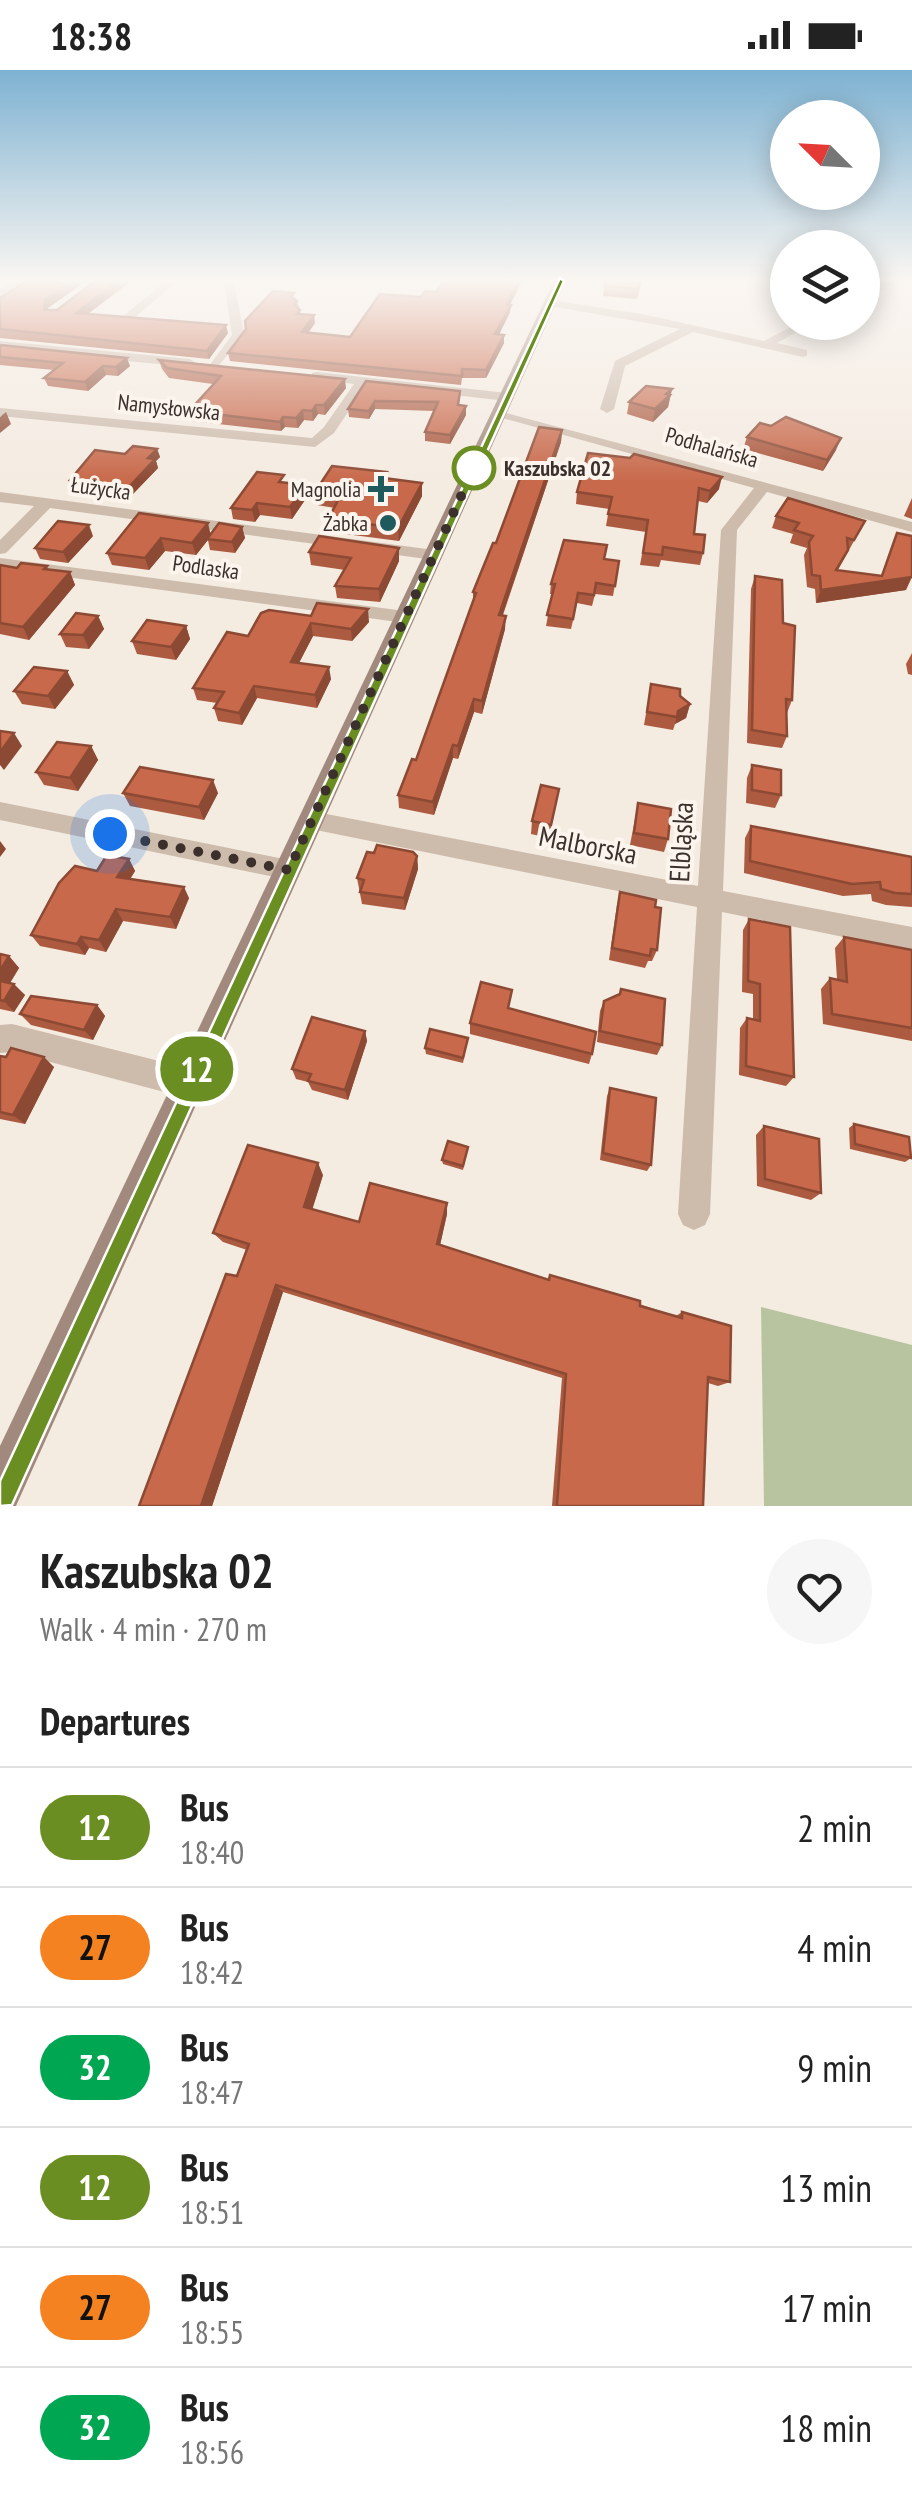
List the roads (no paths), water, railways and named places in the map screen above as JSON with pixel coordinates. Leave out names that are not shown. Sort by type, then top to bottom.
[{"type":"main road","points":[[0,1493],[529,348]]},
{"type":"main road","points":[[0,1480],[23,1440]]},
{"type":"street","points":[[31,348],[234,368]]},
{"type":"street","points":[[215,366],[229,348]]},
{"type":"street","points":[[607,409],[618,364],[650,348]]},
{"type":"street","points":[[782,348],[803,353]]},
{"type":"street","name":"Podhalańska","points":[[308,375],[363,380],[503,405],[912,528]]},
{"type":"street","name":"Namysłowska","points":[[0,412],[314,443],[329,430],[363,380]]},
{"type":"street","name":"Elbląska","points":[[694,1214],[707,899],[729,530],[764,486]]},
{"type":"street","name":"Łużycka","points":[[0,497],[434,555]]},
{"type":"street","points":[[0,550],[46,503]]},
{"type":"street","name":"Podlaska","points":[[0,563],[406,617]]},
{"type":"street","points":[[0,811],[289,870]]},
{"type":"street","name":"Malborska","points":[[311,820],[912,940]]},
{"type":"street","points":[[0,1039],[12,1038],[191,1084]]},
{"type":"place","name":"Kaszubska 02","points":[[474,468]]},
{"type":"place","name":"Magnolia","points":[[381,489]]},
{"type":"place","name":"Żabka","points":[[388,523]]}]
